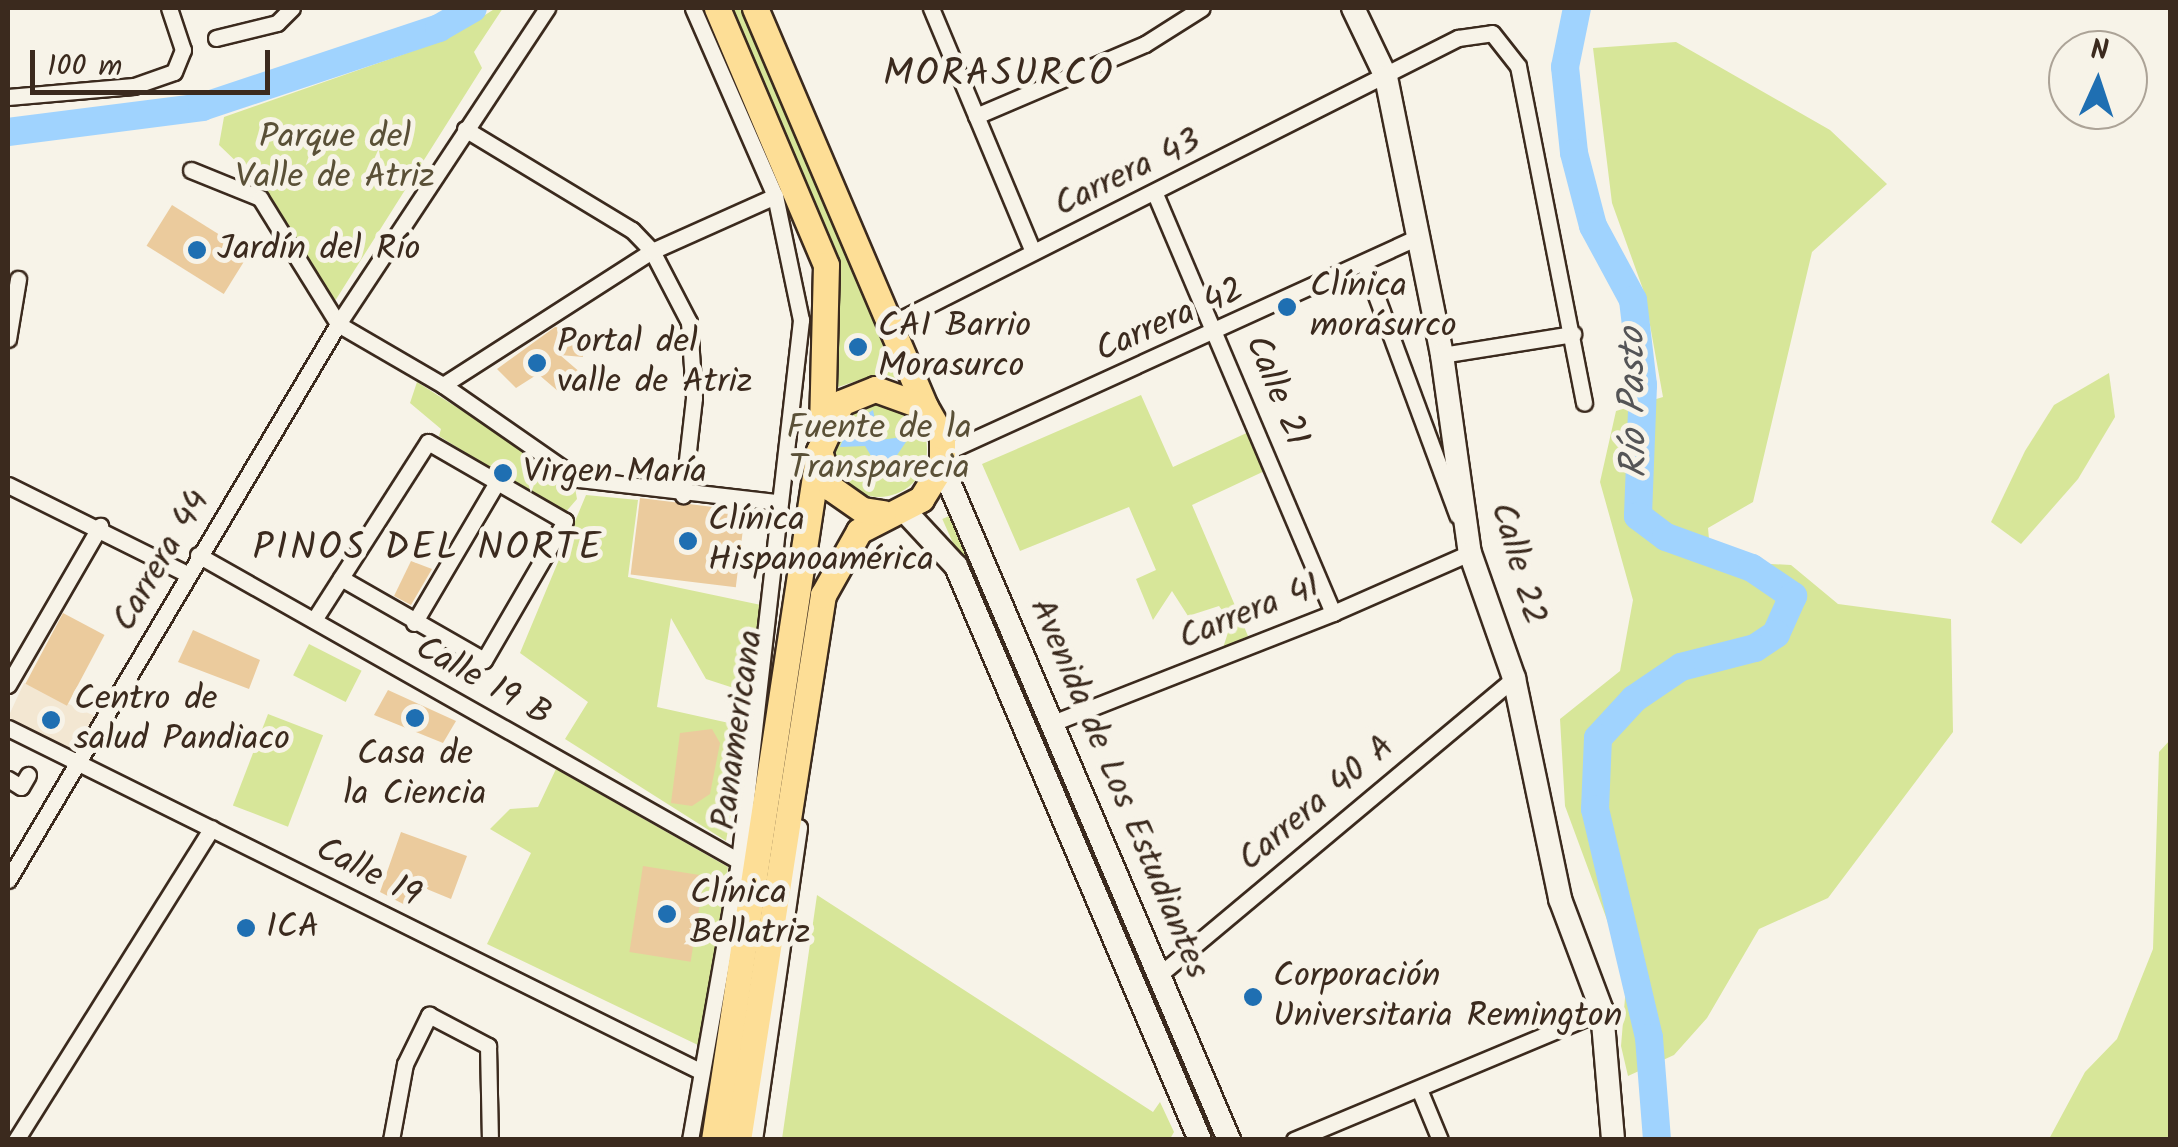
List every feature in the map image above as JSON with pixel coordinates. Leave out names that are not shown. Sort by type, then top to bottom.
[{"type":"main road","name":"Panamericana","points":[[714,1140],[776,655],[820,442],[826,265],[733,73],[717,8]]},
{"type":"main road","points":[[738,1140],[766,995],[823,595],[836,559],[893,511],[934,484],[943,459],[894,322],[754,8]]},
{"type":"main road","name":"Calle 22","points":[[1353,8],[1386,77],[1442,355],[1470,553],[1514,678],[1560,899],[1602,1011],[1614,1140]]},
{"type":"main road","points":[[893,511],[863,510],[831,488],[820,442],[857,393],[893,390],[925,407]]},
{"type":"main road","name":"Avenida de Los Estudiantes","points":[[943,459],[1050,724],[1229,1140]]},
{"type":"main road","name":"Avenida de Los Estudiantes","points":[[893,511],[956,566],[1196,1137]]},
{"type":"street","points":[[8,98],[134,86],[174,72],[183,50],[169,8]]},
{"type":"street","points":[[216,38],[277,23],[292,8]]},
{"type":"street","points":[[338,324],[547,8]]},
{"type":"street","points":[[690,1140],[776,655],[777,502],[802,320],[775,196],[733,73],[693,8]]},
{"type":"street","points":[[930,8],[1033,252]]},
{"type":"street","points":[[976,116],[1145,44],[1202,8]]},
{"type":"street","name":"Carrera 43","points":[[894,322],[1156,196],[1458,38],[1504,39],[1518,66],[1572,334]]},
{"type":"street","points":[[465,129],[632,230],[652,251],[688,322],[694,398],[683,495]]},
{"type":"street","points":[[190,170],[260,198],[338,324],[444,384],[578,479],[683,495],[777,502]]},
{"type":"street","points":[[444,384],[652,251],[775,196]]},
{"type":"street","name":"Calle 21","points":[[1156,196],[1220,333],[1333,612]]},
{"type":"street","name":"Carrera 42","points":[[943,459],[1418,238]]},
{"type":"street","points":[[1364,264],[1470,553]]},
{"type":"street","points":[[8,339],[18,279]]},
{"type":"street","name":"Carrera 44","points":[[8,880],[78,768],[187,574],[338,324]]},
{"type":"street","points":[[1442,355],[1572,334],[1584,403]]},
{"type":"street","points":[[314,620],[428,442],[565,522],[484,660],[341,578]]},
{"type":"street","points":[[414,622],[497,482]]},
{"type":"street","points":[[8,485],[100,526],[187,574]]},
{"type":"street","points":[[8,685],[100,526]]},
{"type":"street","name":"Carrera 41","points":[[1050,724],[1470,553]]},
{"type":"street","name":"Calle 19 B","points":[[198,556],[739,861]]},
{"type":"street","name":"Carrera 40 A","points":[[1158,976],[1514,678]]},
{"type":"street","name":"Calle 19","points":[[8,728],[78,768],[212,828],[700,1071]]},
{"type":"street","points":[[8,779],[21,787],[28,775]]},
{"type":"street","points":[[16,1140],[212,828]]},
{"type":"street","points":[[754,1140],[766,995]]},
{"type":"street","points":[[1294,1140],[1602,1011]]},
{"type":"street","points":[[391,1140],[405,1064],[429,1015],[488,1046],[490,1140]]},
{"type":"street","points":[[1419,1089],[1440,1140]]},
{"type":"shaded area","name":"Centro de salud Pandiaco","points":[[24,683],[96,716],[78,754],[8,722]]},
{"type":"green space","name":"Parque del Valle de Atriz","points":[[496,8],[503,8],[474,52],[482,68],[335,301],[266,190],[219,145],[224,117],[447,39]]},
{"type":"green space","points":[[727,8],[747,8],[907,382],[881,373],[832,389],[835,260],[828,232]]},
{"type":"green space","points":[[1676,42],[1830,130],[1887,184],[1812,252],[1753,502],[1708,528],[1711,561],[1791,565],[1838,604],[1951,619],[1953,732],[1828,898],[1759,929],[1707,1018],[1674,1055],[1628,1076],[1621,1046],[1627,974],[1565,806],[1560,719],[1620,671],[1633,600],[1600,482],[1616,411],[1663,397],[1644,292],[1612,203],[1593,48]]},
{"type":"green space","points":[[2109,373],[2115,417],[2078,479],[2021,544],[1991,522],[2025,451],[2054,405]]},
{"type":"green space","points":[[417,382],[574,482],[577,499],[564,514],[439,436],[441,429],[410,403]]},
{"type":"green space","points":[[1141,395],[1173,467],[1253,430],[1271,468],[1192,505],[1248,636],[1223,648],[1231,623],[1219,606],[1188,616],[1172,591],[1153,620],[1136,579],[1156,570],[1129,507],[1020,551],[982,464]]},
{"type":"green space","name":"Fuente de la Transparecia","points":[[879,401],[898,404],[913,415],[924,430],[924,468],[913,483],[898,494],[879,497],[860,494],[845,483],[834,468],[831,449],[834,430],[845,415],[860,404]]},
{"type":"green space","points":[[586,495],[638,500],[628,577],[761,605],[752,694],[706,679],[671,618],[657,707],[747,727],[726,841],[565,739],[588,702],[520,653]]},
{"type":"green space","points":[[956,513],[1234,1137],[1219,1140],[942,519]]},
{"type":"green space","points":[[309,644],[362,671],[346,702],[293,675]]},
{"type":"green space","points":[[268,714],[323,735],[288,827],[233,805]]},
{"type":"green space","points":[[2170,740],[2170,1139],[2049,1139],[2085,1072],[2117,1039],[2153,949],[2159,752]]},
{"type":"green space","points":[[556,769],[728,867],[700,1046],[487,944],[531,853],[490,829],[510,809],[538,807]]},
{"type":"green space","points":[[817,895],[1153,1112],[1160,1102],[1174,1132],[1170,1139],[782,1139]]},
{"type":"water","points":[[873,410],[880,440],[910,436],[891,464],[876,464],[865,446],[840,447],[848,426]]},
{"type":"building","name":"Jardín del Río","points":[[172,205],[249,253],[224,294],[147,246]]},
{"type":"building","name":"Portal del valle de Atriz","points":[[555,327],[578,330],[583,357],[560,355],[589,380],[579,393],[559,392],[538,374],[516,388],[497,369]]},
{"type":"building","name":"Clínica Hispanoamérica","points":[[640,498],[745,511],[736,587],[631,574]]},
{"type":"building","points":[[411,561],[432,569],[411,605],[394,596]]},
{"type":"building","points":[[63,613],[104,635],[67,706],[25,684]]},
{"type":"building","points":[[193,630],[260,660],[249,689],[178,662]]},
{"type":"building","name":"Casa de la Ciencia","points":[[388,690],[456,721],[443,743],[374,715]]},
{"type":"building","points":[[712,729],[720,743],[710,794],[692,806],[671,803],[680,733]]},
{"type":"building","points":[[401,832],[467,856],[451,899],[417,885],[409,907],[380,892]]},
{"type":"building","name":"Clínica Bellatriz","points":[[643,866],[704,876],[691,962],[629,952]]},
{"type":"waterway","name":"Río Pasto","points":[[8,132],[202,107],[439,28],[473,8]]},
{"type":"waterway","name":"Río Pasto","points":[[1577,8],[1565,67],[1574,153],[1593,226],[1633,300],[1643,385],[1638,516],[1666,537],[1752,568],[1793,596],[1776,634],[1755,648],[1681,667],[1634,699],[1598,738],[1595,809],[1649,1038],[1657,1140]]},
{"type":"place","name":"Jardín del Río","points":[[197,250]]},
{"type":"place","name":"Clínica morásurco","points":[[1287,307]]},
{"type":"place","name":"CAI Barrio Morasurco","points":[[858,347]]},
{"type":"place","name":"Portal del valle de Atriz","points":[[537,363]]},
{"type":"place","name":"Virgen María","points":[[503,473]]},
{"type":"place","name":"Clínica Hispanoamérica","points":[[688,541]]},
{"type":"place","name":"Casa de la Ciencia","points":[[415,718]]},
{"type":"place","name":"Centro de salud Pandiaco","points":[[51,720]]},
{"type":"place","name":"Clínica Bellatriz","points":[[667,914]]},
{"type":"place","name":"ICA","points":[[246,928]]},
{"type":"place","name":"Corporación Universitaria Remington","points":[[1253,997]]},
{"type":"district","name":"MORASURCO","points":[[999,76]]},
{"type":"district","name":"PINOS DEL NORTE","points":[[428,550]]}]
